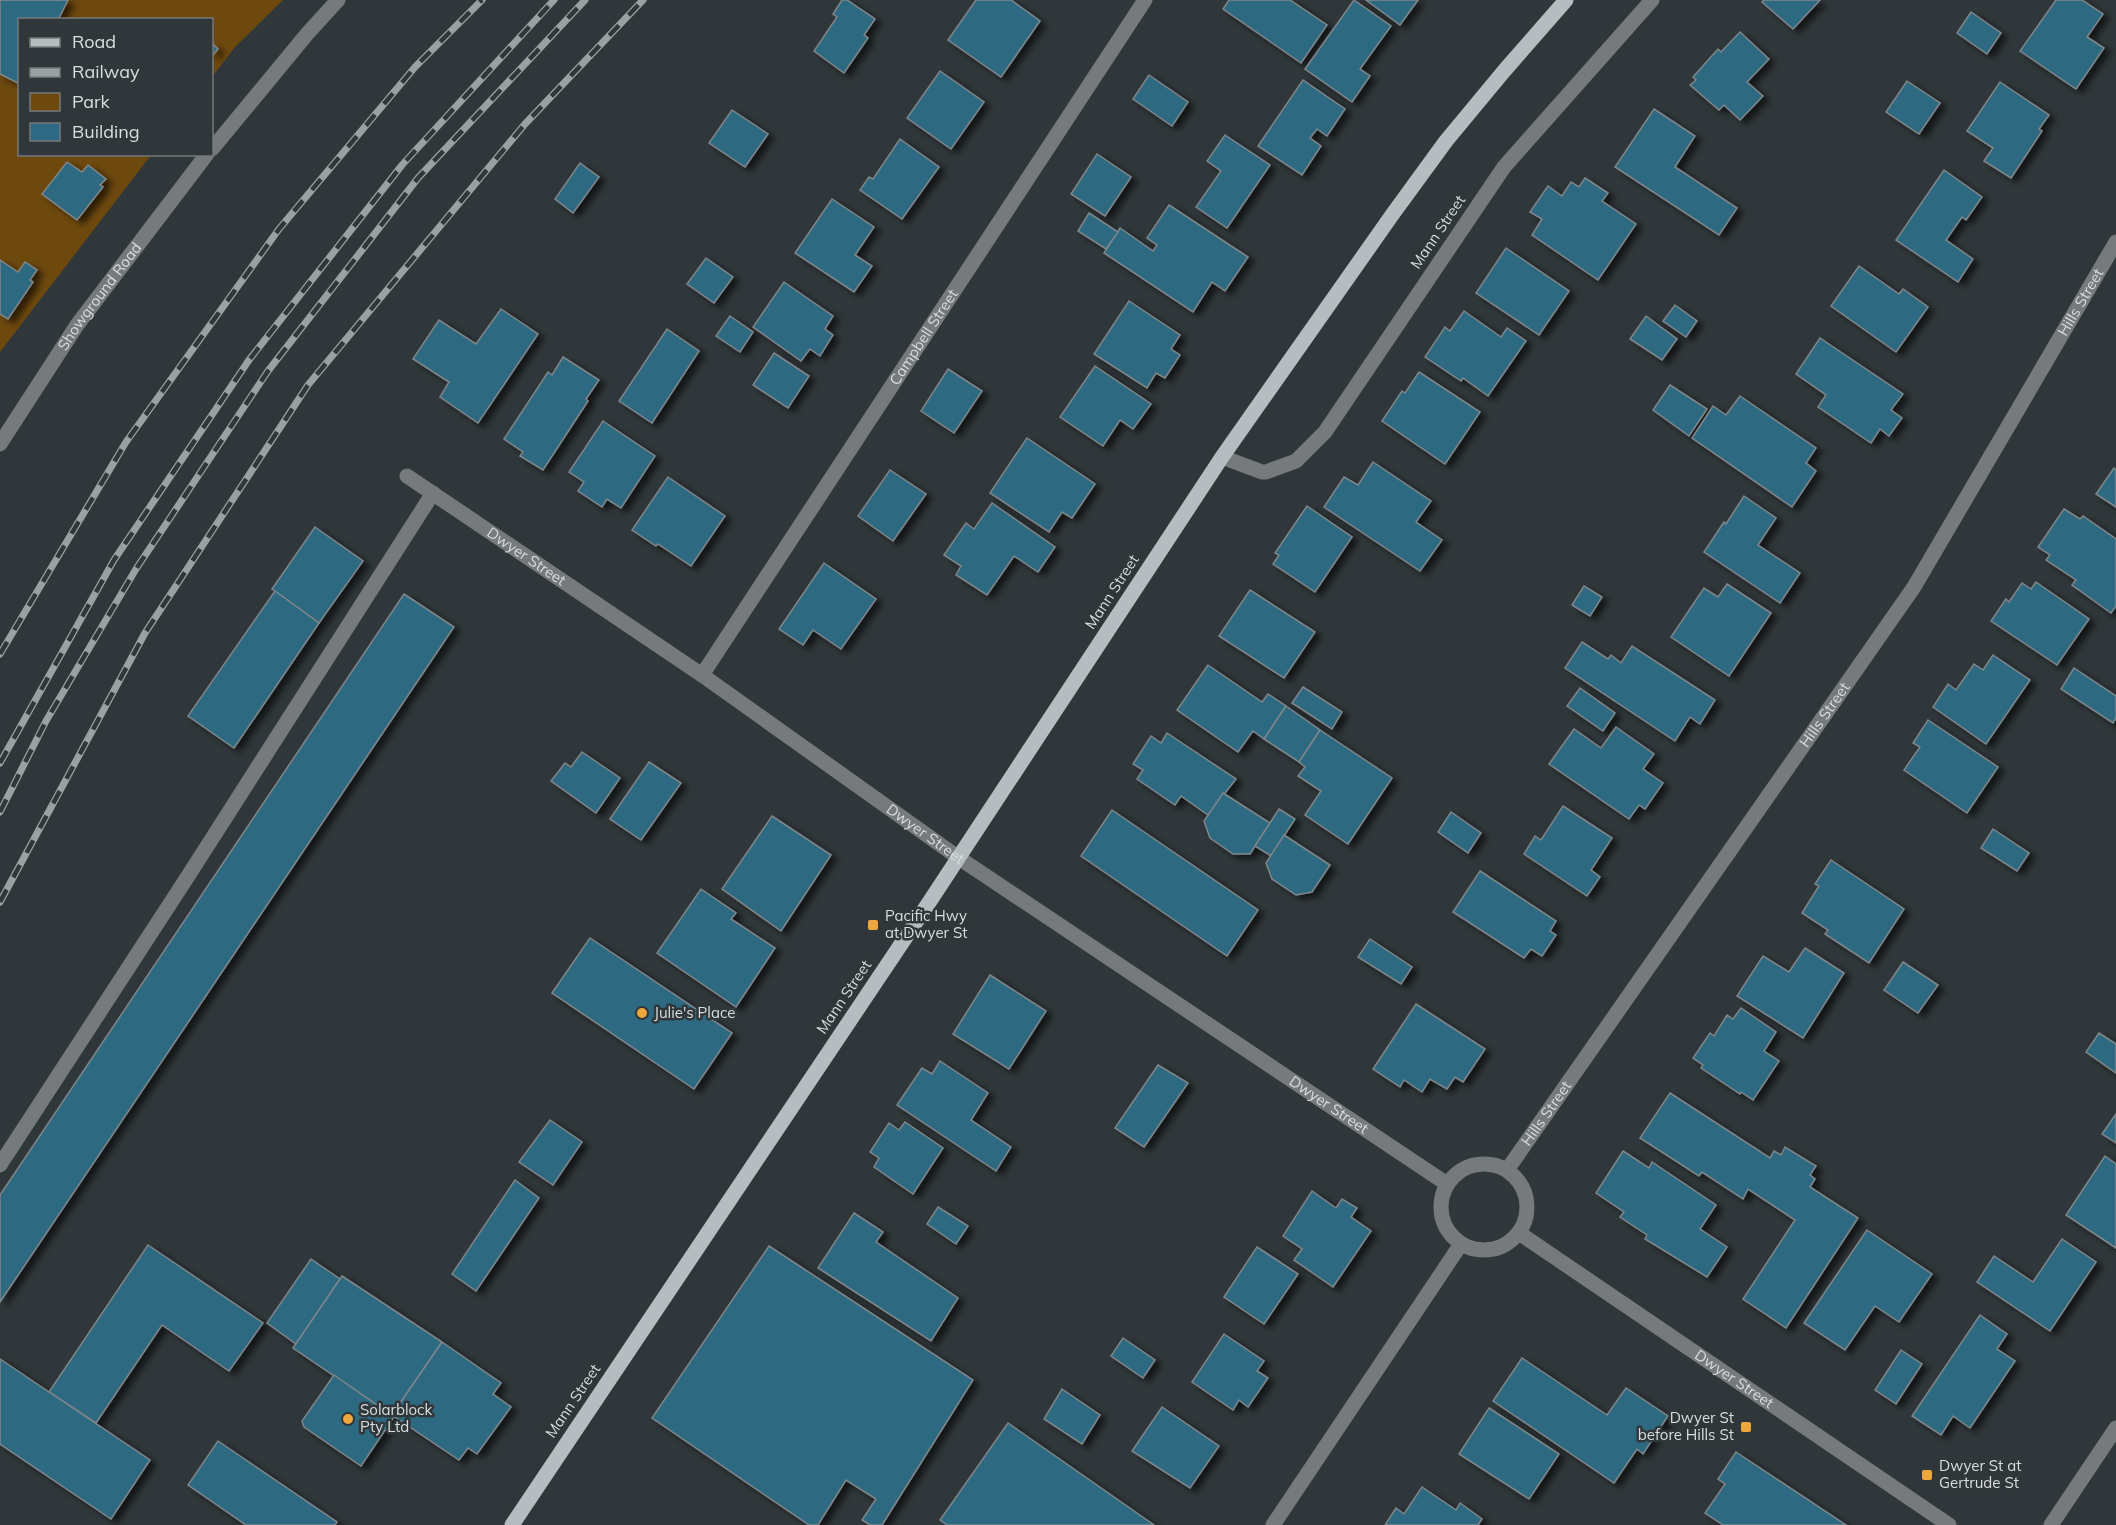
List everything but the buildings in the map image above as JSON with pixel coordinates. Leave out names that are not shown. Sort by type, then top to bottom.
[{"type":"main road","name":"Mann Street","points":[[512,1525],[959,858],[1222,457],[1446,141],[1566,0]]},
{"type":"street","points":[[213,147],[338,0]]},
{"type":"street","name":"Campbell Street","points":[[702,675],[1145,0]]},
{"type":"street","name":"Mann Street","points":[[1222,457],[1266,472],[1296,461],[1324,432],[1504,167],[1652,0]]},
{"type":"street","name":"Showground Road","points":[[0,444],[77,325],[205,156]]},
{"type":"street","name":"Hills Street","points":[[1507,1170],[1914,587],[2116,242]]},
{"type":"street","name":"Dwyer Street","points":[[407,476],[702,675],[959,858],[1448,1184]]},
{"type":"street","points":[[0,1165],[433,493]]},
{"type":"street","points":[[1482,1164],[1495,1165],[1507,1170],[1518,1180],[1525,1192],[1528,1207],[1526,1221],[1519,1233],[1499,1248],[1486,1251],[1461,1244],[1451,1235],[1444,1223],[1441,1210],[1442,1196],[1448,1184],[1457,1173],[1468,1167],[1482,1164]]},
{"type":"street","name":"Dwyer Street","points":[[1519,1233],[1949,1525]]},
{"type":"street","points":[[1273,1525],[1461,1244]]},
{"type":"street","points":[[2051,1525],[2116,1428]]},
{"type":"green space","points":[[0,0],[283,0],[235,47],[213,76],[213,18],[18,18],[18,156],[150,156],[0,352]]},
{"type":"railway","points":[[0,654],[126,442],[279,229],[415,67],[482,0]]},
{"type":"railway","points":[[0,763],[114,560],[249,360],[402,165],[554,0]]},
{"type":"railway","points":[[0,812],[46,721],[136,569],[268,371],[418,178],[585,0]]},
{"type":"railway","points":[[0,902],[145,633],[308,385],[525,124],[643,0]]},
{"type":"place","name":"Pacific Hwy at Dwyer St","points":[[873,925]]},
{"type":"place","name":"Julie's Place","points":[[642,1013]]},
{"type":"place","name":"Solarblock Pty Ltd","points":[[348,1419]]},
{"type":"place","name":"Dwyer St before Hills St","points":[[1746,1427]]},
{"type":"place","name":"Dwyer St at Gertrude St","points":[[1927,1475]]}]
